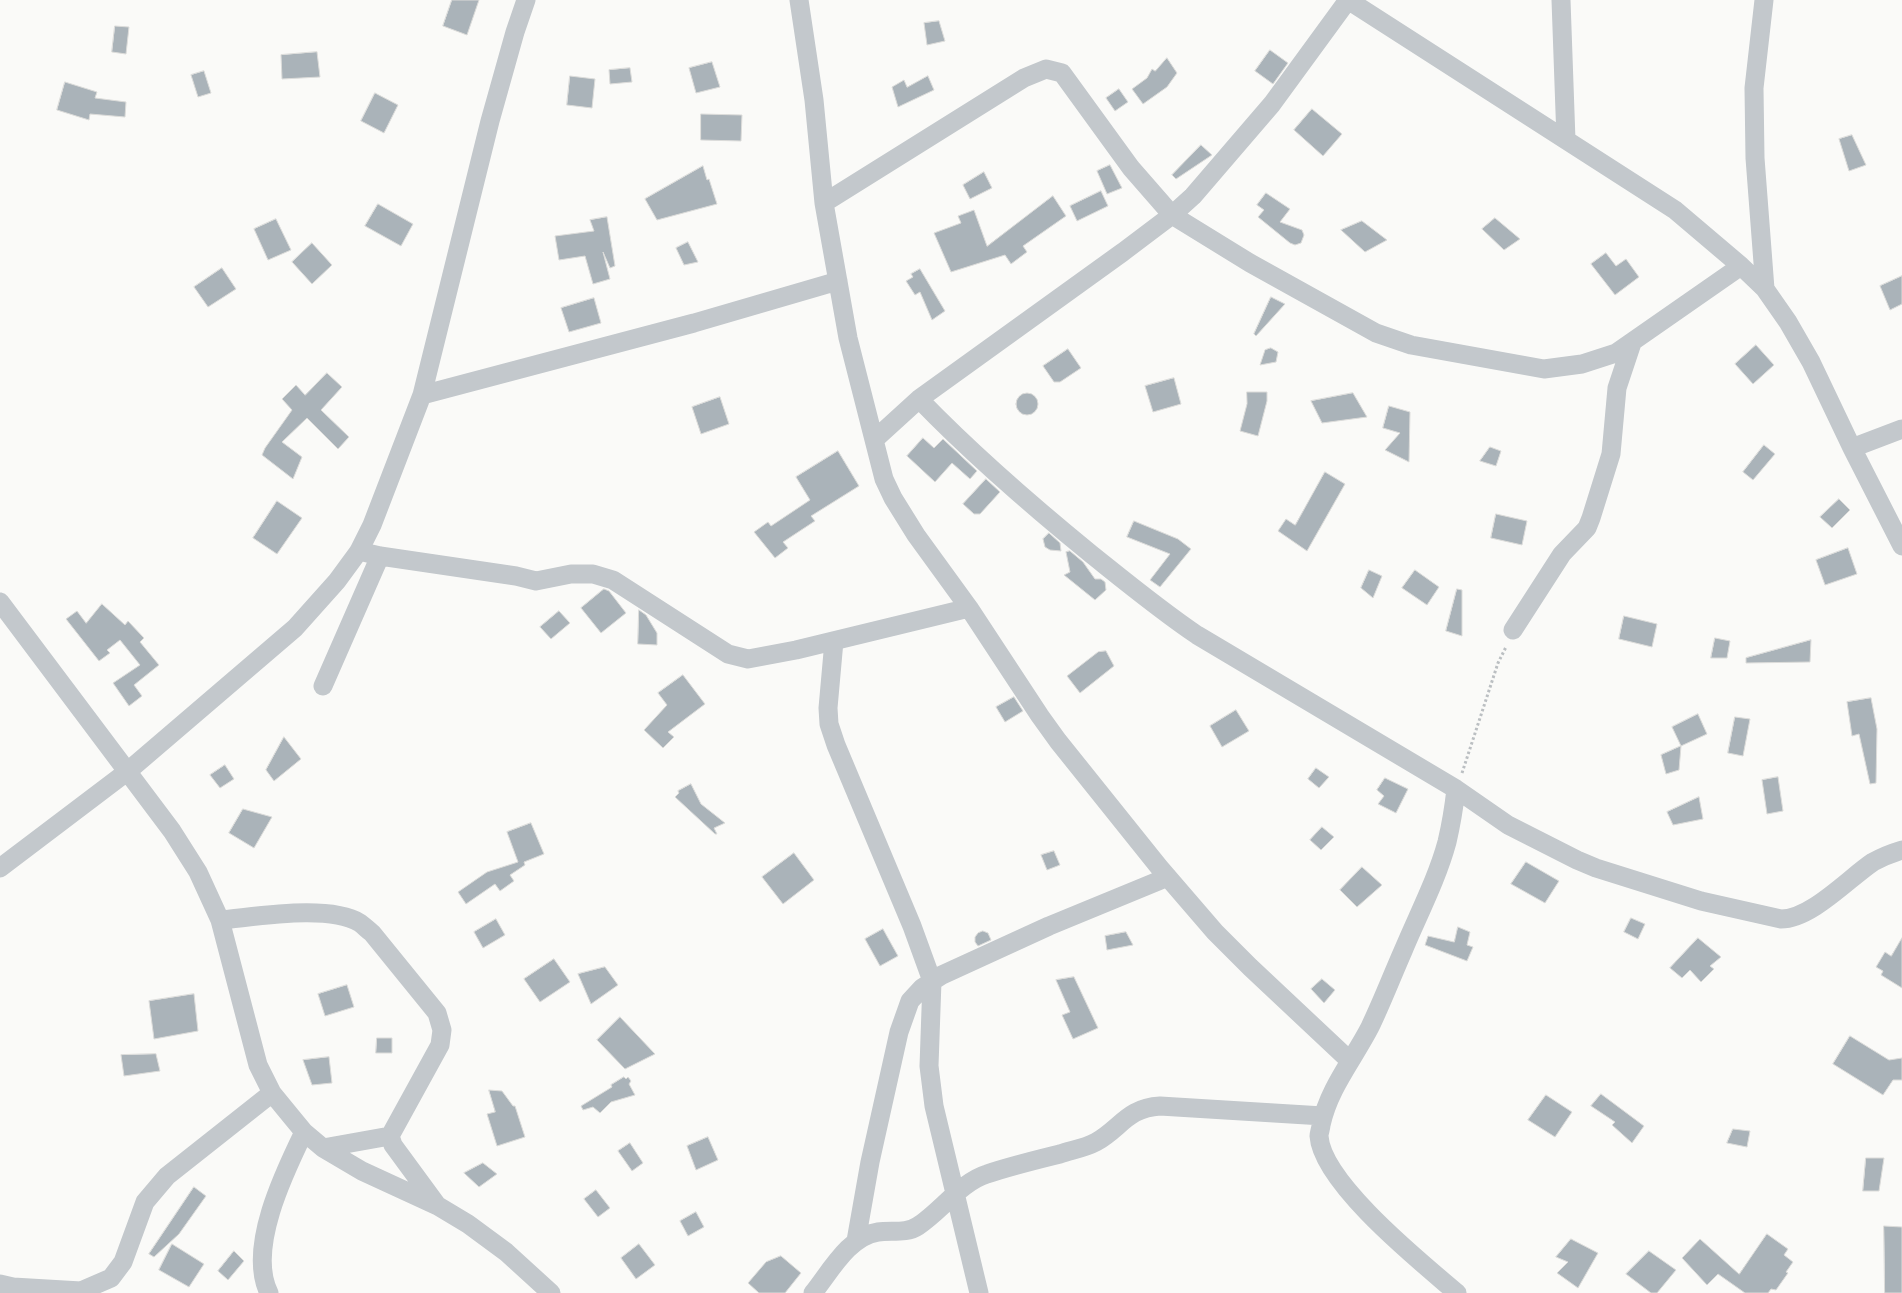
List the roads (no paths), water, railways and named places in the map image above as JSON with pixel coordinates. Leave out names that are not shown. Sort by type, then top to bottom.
[{"type":"street","points":[[0,868],[128,771],[294,628],[338,581],[360,550],[372,525],[422,395],[490,121],[526,0]]},
{"type":"street","points":[[799,0],[814,100],[824,203],[848,338],[884,479],[893,498],[916,535],[969,608],[1040,716],[1168,877],[1215,932],[1349,1060]]},
{"type":"street","points":[[874,440],[919,399],[1172,215],[1193,196],[1272,104],[1348,0],[1675,210],[1765,289],[1788,322],[1811,362],[1902,546]]},
{"type":"street","points":[[1561,0],[1566,140]]},
{"type":"street","points":[[1764,0],[1754,88],[1755,158],[1765,289]]},
{"type":"street","points":[[824,203],[1024,78],[1046,69],[1062,73],[1131,168],[1172,215],[1250,263],[1376,333],[1411,344],[1544,369],[1582,364],[1616,353],[1741,266]]},
{"type":"street","points":[[422,395],[694,323],[838,281]]},
{"type":"street","points":[[1513,630],[1562,554],[1587,528],[1611,454],[1617,388],[1632,343]]},
{"type":"street","points":[[919,399],[949,430],[1034,508],[1163,612],[1197,635],[1456,790],[1508,825],[1590,865],[1701,901],[1781,919],[1795,916],[1812,908],[1874,862],[1902,850]]},
{"type":"street","points":[[1852,448],[1902,429]]},
{"type":"street","points":[[360,550],[380,556],[516,576],[536,581],[570,574],[592,574],[613,580],[728,654],[748,659],[834,641],[969,608]]},
{"type":"street","points":[[323,686],[380,556]]},
{"type":"street","points":[[0,602],[6,617],[128,771],[172,831],[198,872],[220,920],[258,1065],[272,1093],[304,1132],[323,1148],[362,1171],[438,1206],[468,1224],[506,1252],[551,1293]]},
{"type":"street","points":[[834,641],[828,700],[829,724],[836,745],[912,926],[932,980],[929,1032],[930,1074],[934,1106],[979,1293]]},
{"type":"street","points":[[1456,790],[1447,843],[1432,883],[1369,1028],[1329,1098],[1319,1136],[1325,1155],[1336,1176],[1389,1234],[1457,1293]]},
{"type":"street","points":[[856,1241],[870,1162],[899,1032],[910,1001],[932,980],[1049,926],[1168,877]]},
{"type":"street","points":[[220,920],[295,913],[336,915],[359,923],[372,933],[437,1013],[442,1030],[440,1045],[390,1136],[393,1145],[438,1206]]},
{"type":"street","points":[[0,1284],[13,1288],[81,1291],[112,1278],[123,1262],[146,1202],[167,1176],[272,1093]]},
{"type":"street","points":[[813,1293],[856,1241],[873,1233],[904,1231],[915,1228],[944,1206],[966,1184],[984,1174],[1096,1142],[1131,1114],[1146,1106],[1323,1116]]},
{"type":"street","points":[[269,1293],[263,1281],[264,1235],[281,1180],[304,1132]]},
{"type":"street","points":[[323,1148],[390,1136]]}]
